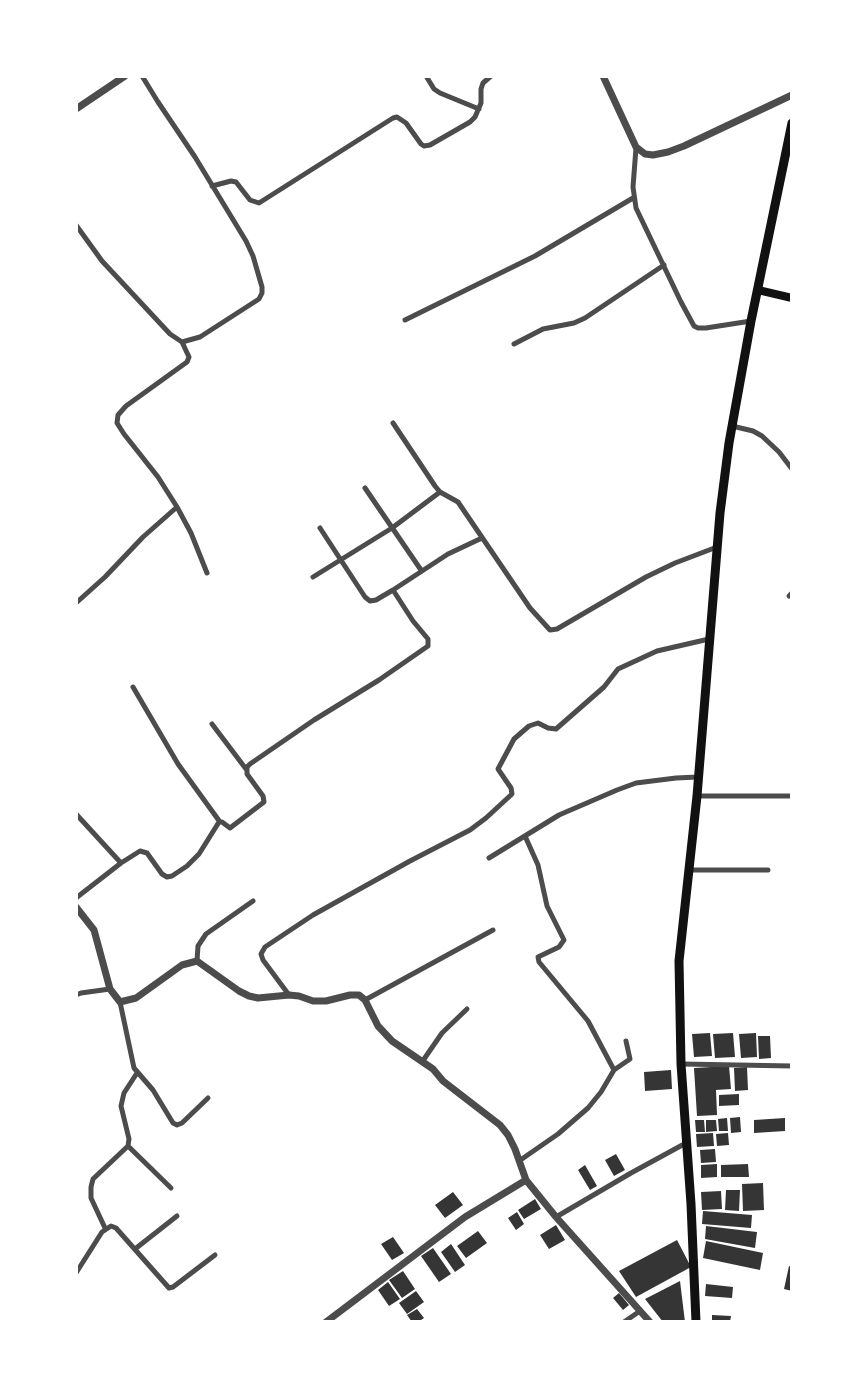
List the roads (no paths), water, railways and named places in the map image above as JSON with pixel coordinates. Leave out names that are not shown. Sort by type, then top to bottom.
[{"type":"main road","points":[[696,1322],[681,1064],[679,961],[731,426],[792,123]]},
{"type":"main road","points":[[758,290],[792,298]]},
{"type":"street","points":[[76,109],[125,76]]},
{"type":"street","points":[[142,76],[195,157],[249,249],[262,287],[259,299],[200,337],[182,342]]},
{"type":"street","points":[[426,76],[440,93],[479,109]]},
{"type":"street","points":[[212,186],[236,182],[250,200],[259,203],[387,120],[397,117],[402,119],[421,144],[427,146],[470,122],[479,109],[483,83],[491,76]]},
{"type":"street","points":[[603,76],[636,147],[645,154],[653,155],[668,152],[792,95]]},
{"type":"street","points":[[636,147],[633,198],[639,217],[694,326],[751,321]]},
{"type":"street","points":[[405,320],[535,256],[633,198]]},
{"type":"street","points":[[76,225],[102,261],[170,334],[182,342],[189,357],[187,362],[118,415],[117,423],[177,507],[207,573]]},
{"type":"street","points":[[514,344],[543,329],[585,318],[664,265]]},
{"type":"street","points":[[393,423],[440,492],[458,502],[530,608],[550,630],[557,629],[646,577],[718,547]]},
{"type":"street","points":[[731,426],[762,436],[791,466]]},
{"type":"street","points":[[365,488],[421,570]]},
{"type":"street","points":[[313,577],[392,528],[440,492]]},
{"type":"street","points":[[76,603],[177,507]]},
{"type":"street","points":[[320,528],[367,600],[372,601],[448,554],[482,538]]},
{"type":"street","points":[[247,770],[254,761],[428,646],[428,639],[393,590]]},
{"type":"street","points":[[289,995],[263,960],[261,954],[265,947],[313,915],[478,825],[512,794],[498,769],[514,739],[529,726],[538,723],[556,729],[604,687],[618,669],[657,651],[711,638]]},
{"type":"street","points":[[133,687],[178,764],[227,828],[264,802],[247,770],[212,724]]},
{"type":"street","points":[[489,858],[559,815],[617,790],[636,783],[699,777]]},
{"type":"street","points":[[697,796],[792,796]]},
{"type":"street","points":[[76,814],[121,863]]},
{"type":"street","points":[[76,898],[137,852],[147,853],[162,874],[172,876],[194,861],[220,822]]},
{"type":"street","points":[[525,836],[538,865],[547,906],[564,940],[559,947],[538,957],[539,962],[588,1021],[614,1070]]},
{"type":"street","points":[[689,870],[768,870]]},
{"type":"street","points":[[197,961],[198,946],[206,934],[253,901]]},
{"type":"street","points":[[76,907],[94,930],[110,989],[120,1002],[137,1073],[177,1125],[208,1098]]},
{"type":"street","points":[[365,1000],[493,930]]},
{"type":"street","points":[[197,961],[239,991],[258,998],[289,995],[326,1001],[359,995],[365,1000],[383,1033],[500,1125],[508,1135],[526,1180],[650,1322]]},
{"type":"street","points":[[120,1002],[136,998],[182,965],[197,961]]},
{"type":"street","points":[[76,995],[110,989]]},
{"type":"street","points":[[422,1062],[442,1033],[467,1009]]},
{"type":"street","points":[[519,1161],[558,1134],[595,1101],[614,1070],[630,1059],[626,1041]]},
{"type":"street","points":[[681,1064],[792,1066]]},
{"type":"street","points":[[105,1229],[91,1198],[93,1179],[128,1146],[121,1106],[124,1093],[137,1073]]},
{"type":"street","points":[[556,1217],[686,1143]]},
{"type":"street","points":[[128,1146],[171,1188]]},
{"type":"street","points":[[326,1322],[465,1217],[526,1180]]},
{"type":"street","points":[[135,1249],[177,1216]]},
{"type":"street","points":[[76,1273],[105,1229],[111,1226],[169,1288],[215,1255]]},
{"type":"street","points":[[624,1322],[640,1311]]}]
